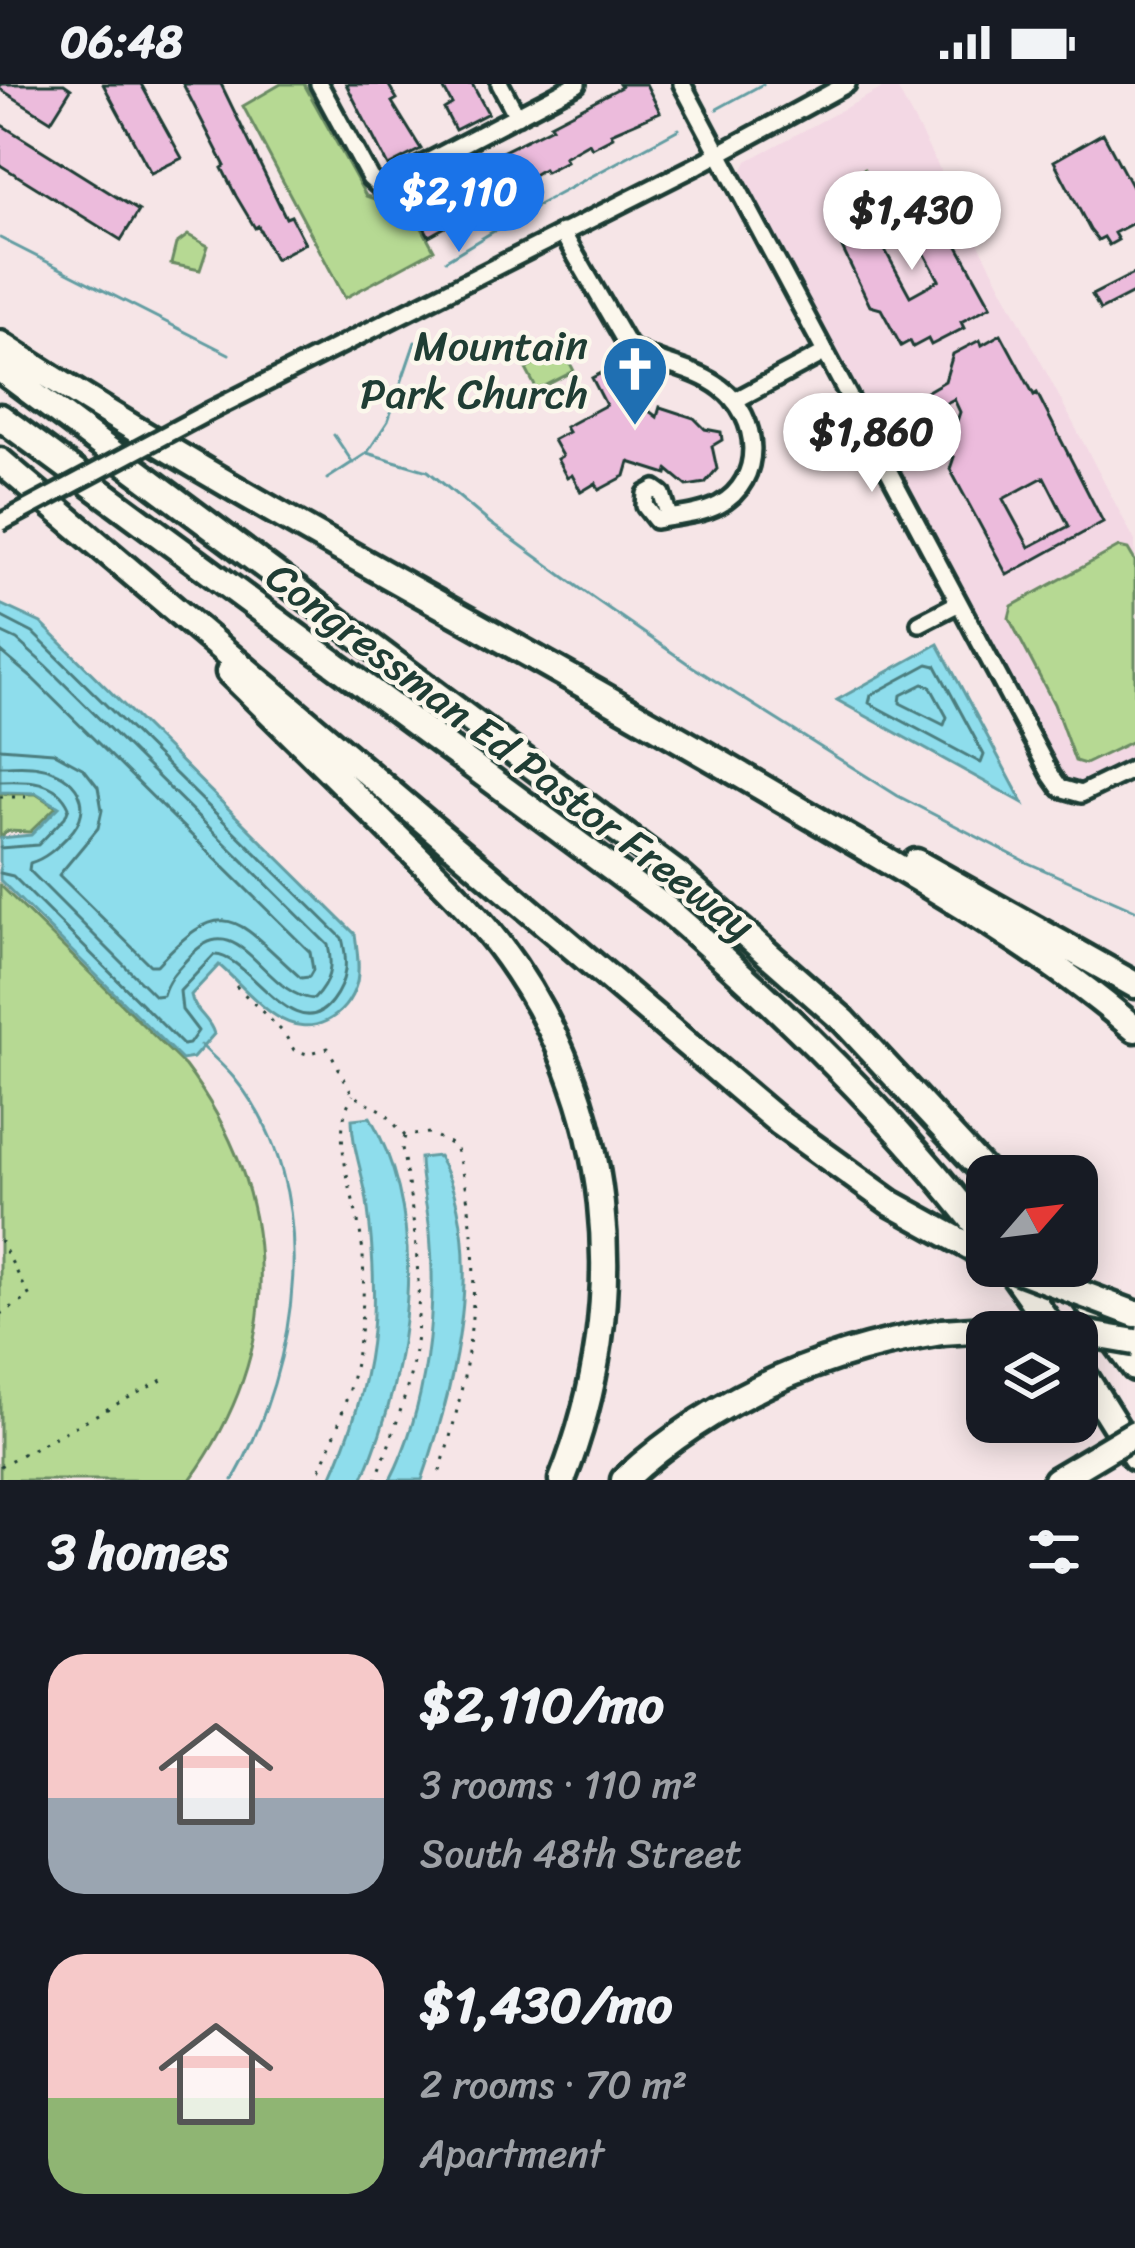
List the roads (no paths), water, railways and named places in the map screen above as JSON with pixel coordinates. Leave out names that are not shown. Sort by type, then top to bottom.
[{"type":"highway","points":[[0,344],[179,456],[717,758],[1029,952],[1135,1029]]},
{"type":"highway","name":"Congressman Ed Pastor Freeway","points":[[0,369],[676,874],[844,1021],[968,1155]]},
{"type":"highway","name":"Congressman Ed Pastor Freeway","points":[[0,417],[668,910],[833,1062],[966,1212]]},
{"type":"highway","points":[[0,461],[780,1123],[859,1183],[966,1245]]},
{"type":"highway","points":[[98,545],[459,898],[512,965],[555,1039],[592,1146],[606,1263],[594,1379],[562,1480]]},
{"type":"highway","points":[[717,758],[786,789],[1135,985]]},
{"type":"highway","points":[[1064,1287],[1135,1314]]},
{"type":"highway","points":[[1076,1287],[1135,1368]]},
{"type":"highway","points":[[624,1480],[680,1434],[760,1386],[846,1352],[966,1331]]},
{"type":"highway","points":[[1098,1336],[1135,1342]]},
{"type":"highway","points":[[1073,1476],[1135,1455],[1098,1397]]},
{"type":"highway","points":[[1073,1476],[1135,1433]]},
{"type":"street","points":[[319,84],[370,178],[380,187],[577,84]]},
{"type":"street","points":[[500,84],[517,116]]},
{"type":"street","points":[[682,84],[1051,775],[1070,793],[1093,790],[1135,768]]},
{"type":"street","points":[[0,523],[848,84]]},
{"type":"street","points":[[562,232],[628,346],[644,357],[711,382],[734,401],[749,428],[751,470],[739,490],[718,505],[669,517]]},
{"type":"street","points":[[734,401],[824,353]]},
{"type":"street","points":[[920,623],[958,603]]},
{"type":"water","points":[[0,604],[41,623],[355,934],[357,982],[336,1015],[314,1025],[289,1023],[261,1005],[219,965],[191,995],[214,1034],[193,1058],[182,1060],[0,880],[0,838],[31,835],[59,807],[36,793],[0,792]]},
{"type":"water","points":[[938,644],[1023,803],[837,700]]},
{"type":"water","points":[[370,1117],[402,1204],[407,1298],[402,1346],[362,1480],[330,1480],[357,1410],[371,1344],[371,1240],[352,1119]]},
{"type":"water","points":[[438,1156],[454,1192],[462,1232],[462,1317],[445,1403],[422,1480],[390,1480],[413,1422],[426,1359],[432,1263],[420,1158]]},
{"type":"waterway","points":[[717,109],[763,84]]},
{"type":"waterway","points":[[446,260],[679,129]]},
{"type":"waterway","points":[[0,238],[229,354]]},
{"type":"waterway","points":[[367,453],[388,421],[415,342]]},
{"type":"waterway","points":[[334,435],[353,463]]},
{"type":"waterway","points":[[327,479],[367,453],[428,471],[490,523],[690,665],[898,796],[1026,862],[1135,910]]},
{"type":"waterway","points":[[201,1045],[234,1078],[263,1122],[282,1171],[292,1223],[287,1331],[256,1434],[233,1480]]},
{"type":"place","name":"Mountain Park Church","points":[[635,428]]}]
